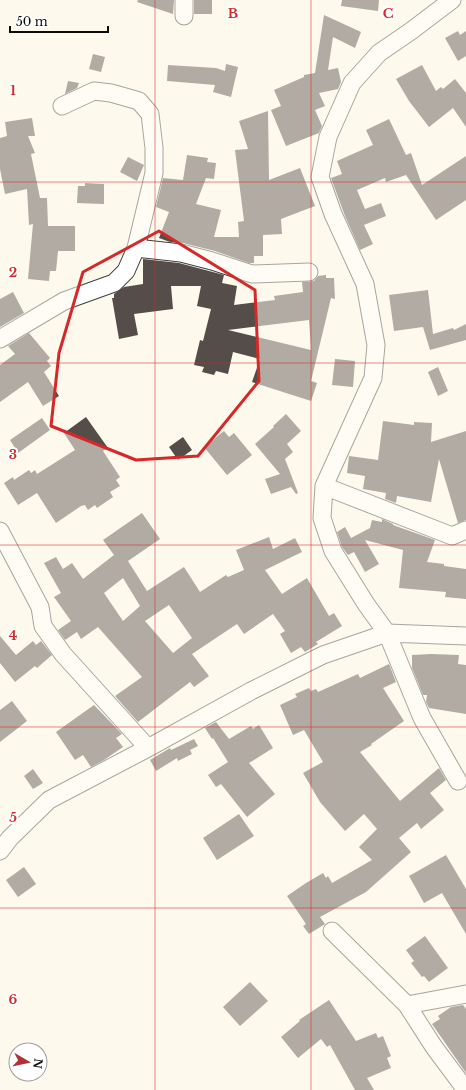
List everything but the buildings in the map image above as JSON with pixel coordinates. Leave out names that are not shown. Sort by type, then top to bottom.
[{"type":"street","points":[[452,0],[379,53],[352,83],[328,137],[320,177],[333,214],[365,284],[376,345],[373,378],[324,486],[322,518],[332,551],[366,604],[387,633],[422,718],[458,781]]},
{"type":"street","points":[[0,339],[64,301],[114,283],[126,271],[136,248],[154,173],[154,148],[150,114],[139,101],[94,90],[62,106]]},
{"type":"street","points":[[136,248],[181,253],[252,274],[309,272]]},
{"type":"street","points":[[324,486],[452,536],[466,530]]},
{"type":"street","points":[[0,531],[40,607],[42,626],[63,654],[148,748]]},
{"type":"street","points":[[0,851],[10,838],[49,800],[148,748],[251,691],[323,655],[387,633],[466,636]]},
{"type":"street","points":[[332,931],[407,1005],[463,1088]]},
{"type":"street","points":[[407,1005],[466,994]]},
{"type":"highlighted area","points":[[159,231],[255,290],[259,381],[198,456],[136,460],[51,426],[59,353],[83,272]]}]
